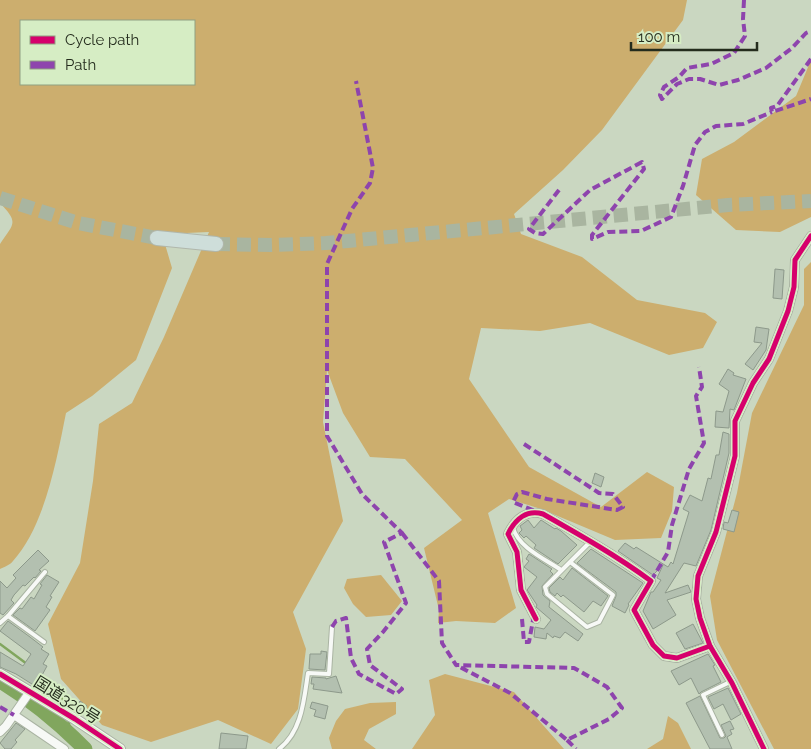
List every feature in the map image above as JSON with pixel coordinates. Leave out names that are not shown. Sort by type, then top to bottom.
[{"type":"highway","points":[[157,238],[216,244]]},
{"type":"street","points":[[764,749],[732,682],[710,646],[700,618],[696,599],[698,576],[707,558],[716,532],[735,456],[735,421],[753,383],[769,359],[788,311],[794,287],[795,260],[811,236]]},
{"type":"street","points":[[536,619],[521,590],[517,552],[508,534],[512,526],[528,513],[535,511],[591,541],[635,568],[651,581],[634,610],[653,644],[664,656],[677,658],[710,646]]},
{"type":"street","name":"国道320号","points":[[0,674],[28,694],[75,719],[120,749]]},
{"type":"street","points":[[0,732],[28,694]]},
{"type":"street","points":[[15,714],[61,748]]},
{"type":"lane","points":[[512,526],[522,543],[561,570]]},
{"type":"lane","points":[[570,562],[613,595],[599,622],[587,627],[547,594],[545,587],[561,570],[591,541]]},
{"type":"lane","points":[[1,620],[8,616],[45,572]]},
{"type":"lane","points":[[8,616],[44,642]]},
{"type":"lane","points":[[279,749],[286,744],[298,723],[308,673],[329,674],[332,627]]},
{"type":"lane","points":[[722,735],[703,695],[732,682]]},
{"type":"shaded area","points":[[0,0],[687,0],[683,20],[602,130],[563,170],[514,214],[521,234],[582,257],[637,300],[705,313],[717,322],[703,348],[669,355],[590,323],[540,331],[481,328],[469,379],[529,467],[601,507],[647,472],[674,487],[672,511],[661,538],[615,540],[541,509],[509,499],[488,513],[516,608],[495,623],[456,621],[438,623],[439,610],[424,548],[462,520],[405,459],[370,457],[343,413],[327,370],[323,422],[343,521],[293,612],[306,649],[298,709],[271,744],[218,720],[151,742],[102,725],[61,679],[48,624],[80,563],[93,481],[99,424],[132,403],[164,337],[209,232],[162,234],[172,268],[136,360],[92,396],[66,413],[54,470],[34,529],[13,561],[0,569],[0,244],[11,227],[12,219],[0,203]]},
{"type":"shaded area","points":[[811,60],[811,217],[780,232],[736,230],[696,195],[702,159],[734,142],[796,96]]},
{"type":"shaded area","points":[[811,262],[811,749],[774,749],[717,640],[710,596],[737,493],[752,413],[804,305],[804,269]]},
{"type":"shaded area","points":[[381,575],[402,601],[391,615],[366,617],[353,604],[344,588],[347,579]]},
{"type":"shaded area","points":[[445,674],[514,692],[564,749],[412,749],[435,715],[429,680]]},
{"type":"shaded area","points":[[396,702],[396,714],[369,729],[364,740],[376,749],[332,749],[329,738],[336,721],[345,709],[370,703]]},
{"type":"shaded area","points":[[668,716],[678,723],[691,749],[647,749],[663,739]]},
{"type":"building","points":[[775,269],[784,270],[782,299],[773,298]]},
{"type":"building","points":[[756,327],[769,329],[766,350],[753,370],[745,364],[762,343],[754,342]]},
{"type":"building","points":[[728,369],[734,373],[733,375],[746,379],[734,410],[730,409],[729,428],[715,427],[716,411],[723,412],[729,391],[719,384]]},
{"type":"building","points":[[723,432],[729,434],[729,453],[711,530],[696,566],[684,563],[665,593],[688,585],[691,592],[667,600],[676,615],[653,629],[643,611],[651,592],[653,592],[661,580],[657,578],[663,565],[653,575],[618,551],[625,543],[634,549],[636,547],[668,567],[671,562],[673,564],[689,512],[683,509],[690,495],[702,501],[708,478],[711,479],[716,455],[719,455]]},
{"type":"building","points":[[595,473],[604,477],[601,487],[592,483]]},
{"type":"building","points":[[732,510],[739,512],[734,532],[723,529],[724,522],[728,523]]},
{"type":"building","points":[[528,520],[534,528],[541,520],[561,531],[577,545],[558,564],[534,548],[536,545],[526,536],[524,538],[519,533],[522,530],[520,526]]},
{"type":"building","points":[[591,549],[643,583],[628,604],[625,613],[612,606],[616,592],[577,563]]},
{"type":"building","points":[[38,550],[49,561],[39,570],[41,571],[35,578],[25,586],[23,585],[14,595],[11,600],[14,603],[3,615],[0,613],[0,581],[7,588],[16,578],[13,575]]},
{"type":"building","points":[[529,554],[552,569],[550,571],[553,574],[542,586],[543,595],[550,601],[549,607],[583,634],[578,641],[565,632],[560,638],[554,636],[553,638],[547,633],[546,639],[534,637],[535,627],[544,629],[551,620],[536,607],[537,605],[527,590],[537,577],[524,567],[529,561],[526,559]]},
{"type":"building","points":[[572,568],[608,596],[601,606],[593,601],[584,612],[563,595],[561,597],[557,593],[555,596],[550,592],[549,588],[560,577],[563,580]]},
{"type":"building","points":[[47,575],[59,582],[50,596],[52,597],[46,607],[50,610],[35,631],[13,615],[20,608],[22,609],[31,597],[34,599],[42,585],[40,584]]},
{"type":"building","points":[[8,621],[43,647],[41,649],[49,654],[43,664],[47,666],[40,679],[55,692],[62,703],[16,674],[0,667],[0,652],[23,666],[31,654],[0,631]]},
{"type":"building","points":[[693,624],[703,643],[685,649],[676,633]]},
{"type":"building","points":[[321,651],[327,652],[325,670],[309,669],[310,654],[321,654]]},
{"type":"building","points":[[708,654],[715,665],[713,666],[721,682],[699,694],[691,678],[679,685],[671,671]]},
{"type":"building","points":[[336,676],[342,693],[313,689],[314,684],[311,684],[312,677],[326,679]]},
{"type":"building","points":[[728,688],[741,714],[731,720],[723,704],[714,709],[708,697]]},
{"type":"building","points":[[700,696],[720,738],[726,736],[721,725],[730,721],[734,729],[730,730],[732,734],[727,737],[732,749],[710,749],[686,703]]},
{"type":"building","points":[[80,701],[87,706],[82,715],[74,710]]},
{"type":"building","points":[[312,702],[328,706],[325,719],[314,716],[316,710],[310,708]]},
{"type":"building","points":[[16,723],[25,729],[15,740],[17,742],[11,749],[5,749],[0,743]]},
{"type":"building","points":[[221,733],[248,736],[246,749],[219,749]]},
{"type":"waterway","points":[[0,644],[27,664]]},
{"type":"waterway","points":[[40,676],[65,701],[67,710]]},
{"type":"waterway","points":[[0,681],[44,712],[85,749]]},
{"type":"waterway","points":[[68,718],[71,736]]},
{"type":"tunnel","points":[[0,198],[78,223],[157,238]]},
{"type":"tunnel","points":[[216,244],[326,243],[728,205],[811,201]]},
{"type":"marked path","points":[[744,0],[743,19],[745,36],[734,53],[711,64],[687,68],[679,77],[664,87],[660,95],[662,99],[677,84],[689,79],[700,79],[719,85],[738,80],[766,68],[792,48],[806,33],[811,31]]},
{"type":"marked path","points":[[811,59],[777,106],[771,108],[772,112],[811,99]]},
{"type":"marked path","points":[[332,627],[336,621],[346,618],[351,658],[359,674],[396,694],[402,689],[370,665],[367,649],[406,603],[384,542],[402,533],[362,494],[327,436],[327,264],[352,209],[370,183],[373,168],[356,81]]},
{"type":"marked path","points":[[559,190],[529,229],[535,233],[543,234],[590,190],[642,162],[644,169],[592,235],[592,239],[608,232],[641,231],[671,217],[683,186],[695,145],[705,132],[716,126],[743,124],[772,112]]},
{"type":"marked path","points":[[651,581],[668,552],[672,525],[689,469],[704,443],[696,396],[702,387],[699,367]]},
{"type":"marked path","points":[[524,444],[599,493],[613,494],[623,507],[617,510],[547,499],[522,492],[517,494],[513,502],[535,511]]},
{"type":"marked path","points":[[402,533],[439,581],[442,643],[456,665],[574,668],[607,687],[622,708],[609,719],[567,740],[510,693],[456,665]]},
{"type":"marked path","points":[[522,619],[524,642],[529,642],[534,615]]},
{"type":"marked path","points":[[0,707],[14,715]]},
{"type":"marked path","points":[[567,740],[576,749]]},
{"type":"cycle path","points":[[764,749],[732,683],[710,646],[700,618],[696,599],[698,576],[716,532],[735,456],[735,421],[753,383],[769,359],[788,311],[794,287],[795,260],[811,236]]},
{"type":"cycle path","points":[[536,619],[521,590],[517,552],[508,534],[522,516],[532,513],[543,514],[598,546],[651,581],[634,610],[653,645],[664,656],[677,658],[710,646]]},
{"type":"cycle path","points":[[0,674],[75,719],[120,749]]}]
